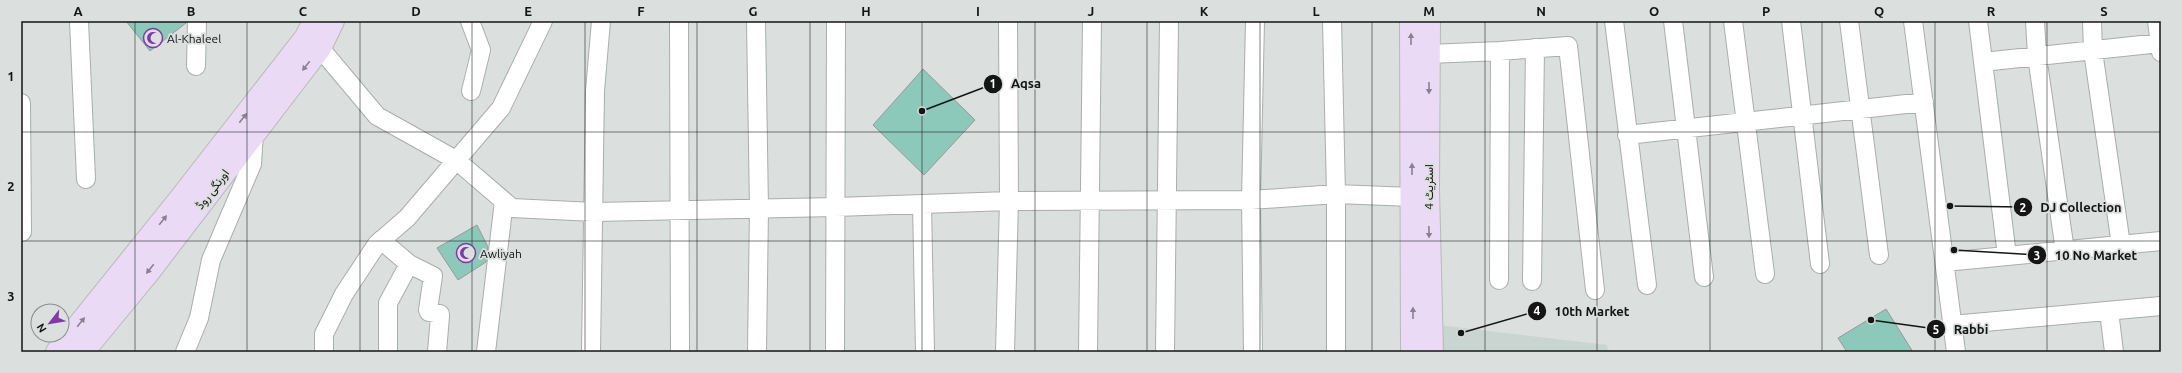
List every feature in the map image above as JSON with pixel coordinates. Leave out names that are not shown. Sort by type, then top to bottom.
[{"type":"main road","points":[[57,352],[180,199],[306,37],[314,21]]},
{"type":"main road","name":"اورنگی روڈ","points":[[83,352],[148,273],[320,48],[333,21]]},
{"type":"main road","name":"اسٹریٹ 4","points":[[1411,21],[1412,352]]},
{"type":"main road","name":"اسٹریٹ 4","points":[[1429,21],[1428,190],[1432,352]]},
{"type":"street","points":[[79,21],[86,179]]},
{"type":"street","points":[[196,66],[197,21]]},
{"type":"street","points":[[470,21],[481,50],[471,91]]},
{"type":"street","points":[[590,352],[594,212],[595,91],[601,21]]},
{"type":"street","points":[[679,21],[680,352]]},
{"type":"street","points":[[756,21],[759,209],[757,352]]},
{"type":"street","points":[[835,352],[836,21]]},
{"type":"street","points":[[1005,352],[1009,201],[1008,21]]},
{"type":"street","points":[[1088,352],[1092,21]]},
{"type":"street","points":[[1165,352],[1169,21]]},
{"type":"street","points":[[1253,352],[1251,200],[1255,21]]},
{"type":"street","points":[[1332,21],[1336,194],[1336,352]]},
{"type":"street","points":[[1614,21],[1647,285]]},
{"type":"street","points":[[1673,21],[1704,277]]},
{"type":"street","points":[[1733,21],[1765,274]]},
{"type":"street","points":[[1791,21],[1820,264]]},
{"type":"street","points":[[1849,21],[1879,255]]},
{"type":"street","points":[[1914,21],[1956,352]]},
{"type":"street","points":[[1978,21],[2008,256]]},
{"type":"street","points":[[2035,21],[2037,56],[2065,251]]},
{"type":"street","points":[[2092,21],[2093,51],[2121,245]]},
{"type":"street","points":[[1983,62],[2093,51],[2160,47],[2157,21]]},
{"type":"street","points":[[324,352],[324,334],[344,294],[381,240],[407,218],[501,108],[539,22]]},
{"type":"street","points":[[1429,54],[1568,46],[1595,290]]},
{"type":"street","points":[[320,48],[377,116],[456,160],[512,208],[594,212],[679,211],[1009,201],[1251,200],[1336,194],[1412,197]]},
{"type":"street","points":[[1532,280],[1535,48]]},
{"type":"street","points":[[1499,280],[1500,51]]},
{"type":"street","points":[[1627,134],[1924,102]]},
{"type":"street","points":[[21,103],[22,232]]},
{"type":"street","points":[[185,352],[199,318],[211,260],[252,164],[254,133]]},
{"type":"street","points":[[486,352],[504,201]]},
{"type":"street","points":[[922,204],[925,352]]},
{"type":"street","points":[[381,240],[409,264],[432,276],[428,310],[429,312],[440,314],[437,352]]},
{"type":"street","points":[[1945,262],[2161,241]]},
{"type":"street","points":[[388,352],[388,304],[409,264]]},
{"type":"street","points":[[1952,325],[2161,306]]},
{"type":"street","points":[[2109,310],[2114,352]]},
{"type":"shaded area","points":[[1413,322],[1607,345],[1608,352],[1413,352]]},
{"type":"building","name":"Al-Khaleel","points":[[126,21],[186,21],[186,23],[150,51]]},
{"type":"building","points":[[923,69],[975,120],[924,175],[873,125]]},
{"type":"building","name":"Awliyah","points":[[477,225],[488,247],[486,262],[458,280],[437,248]]},
{"type":"building","points":[[1886,309],[1913,352],[1847,352],[1838,338]]},
{"type":"place","name":"Al-Khaleel","points":[[153,38]]},
{"type":"place","name":"Aqsa","points":[[922,111]]},
{"type":"place","name":"DJ Collection","points":[[1950,206]]},
{"type":"place","name":"10 No Market","points":[[1954,250]]},
{"type":"place","name":"Awliyah","points":[[466,253]]},
{"type":"place","name":"Rabbi","points":[[1871,320]]},
{"type":"place","name":"10th Market","points":[[1461,333]]}]
